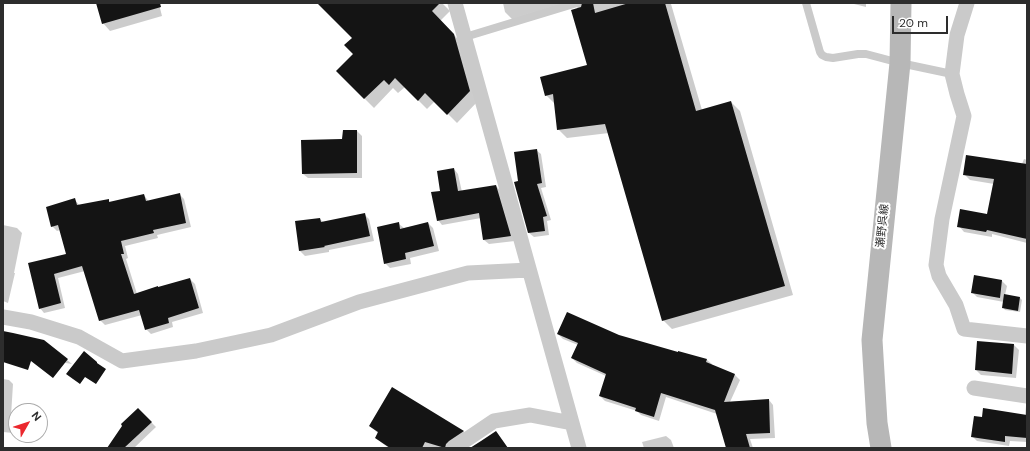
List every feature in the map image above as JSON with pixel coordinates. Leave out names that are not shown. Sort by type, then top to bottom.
[{"type":"main road","name":"瀬野呉線","points":[[881,448],[877,423],[872,340],[900,63],[901,3]]},
{"type":"street","points":[[455,3],[579,448]]},
{"type":"street","points":[[967,3],[956,35],[952,74],[964,116],[942,219],[936,265],[939,276],[956,305],[964,329],[1027,336]]},
{"type":"street","points":[[3,317],[30,322],[79,338],[122,361],[196,351],[271,335],[359,302],[468,273],[530,270]]},
{"type":"street","points":[[974,388],[1027,396]]},
{"type":"street","points":[[454,448],[494,421],[530,415],[572,423]]},
{"type":"lane","points":[[465,37],[577,3]]},
{"type":"lane","points":[[806,3],[820,52],[829,59],[866,54],[952,74]]},
{"type":"building","points":[[96,3],[160,3],[161,7],[102,24]]},
{"type":"building","points":[[317,3],[440,3],[432,11],[454,34],[470,91],[447,115],[425,93],[418,101],[395,78],[389,85],[384,80],[364,99],[336,71],[353,54],[344,45],[352,38]]},
{"type":"building","points":[[582,3],[593,3],[595,13],[629,3],[665,3],[696,111],[731,101],[785,286],[662,321],[605,124],[557,130],[553,94],[545,96],[540,77],[587,65],[571,10],[581,7]]},
{"type":"building","points":[[343,130],[357,130],[357,173],[302,174],[301,140],[342,139]]},
{"type":"building","points":[[537,149],[542,183],[537,184],[547,216],[543,217],[545,231],[528,233],[514,182],[518,181],[514,152]]},
{"type":"building","points":[[966,155],[1027,164],[1027,239],[987,230],[986,232],[957,227],[960,209],[987,214],[994,179],[963,175]]},
{"type":"building","points":[[454,168],[458,191],[496,185],[511,236],[483,240],[479,213],[437,221],[431,192],[440,191],[437,171]]},
{"type":"building","points":[[180,193],[186,223],[153,230],[154,233],[121,241],[124,254],[121,254],[134,294],[190,278],[199,308],[168,318],[169,323],[145,330],[139,310],[99,321],[82,266],[54,274],[61,303],[39,309],[28,263],[66,254],[58,225],[51,227],[46,207],[75,198],[77,205],[109,199],[109,202],[144,194],[146,201]]},
{"type":"building","points":[[365,213],[370,236],[324,246],[325,247],[299,251],[295,221],[320,218],[321,222]]},
{"type":"building","points":[[399,222],[400,229],[428,222],[434,246],[405,253],[406,259],[384,264],[377,227]]},
{"type":"building","points":[[974,275],[1002,280],[1000,298],[971,293]]},
{"type":"building","points":[[1004,294],[1020,297],[1018,311],[1002,308]]},
{"type":"building","points":[[567,312],[619,335],[707,359],[706,362],[735,374],[724,402],[769,399],[770,433],[746,434],[750,448],[726,448],[715,410],[661,393],[654,417],[635,411],[636,408],[599,396],[606,374],[571,358],[578,343],[557,334]]},
{"type":"building","points":[[3,331],[44,340],[68,359],[53,378],[31,361],[28,370],[3,362]]},
{"type":"building","points":[[977,341],[1014,344],[1012,374],[975,370]]},
{"type":"building","points":[[84,351],[106,369],[96,384],[85,377],[80,384],[66,374]]},
{"type":"building","points":[[392,387],[464,431],[449,441],[445,448],[425,442],[422,448],[390,448],[375,438],[378,432],[369,426]]},
{"type":"building","points":[[138,408],[152,422],[124,448],[107,448],[122,426],[121,424]]},
{"type":"building","points":[[983,408],[1027,415],[1027,438],[1005,436],[1005,442],[971,437],[974,416],[982,417]]},
{"type":"building","points":[[496,431],[508,448],[470,448],[481,441]]}]
